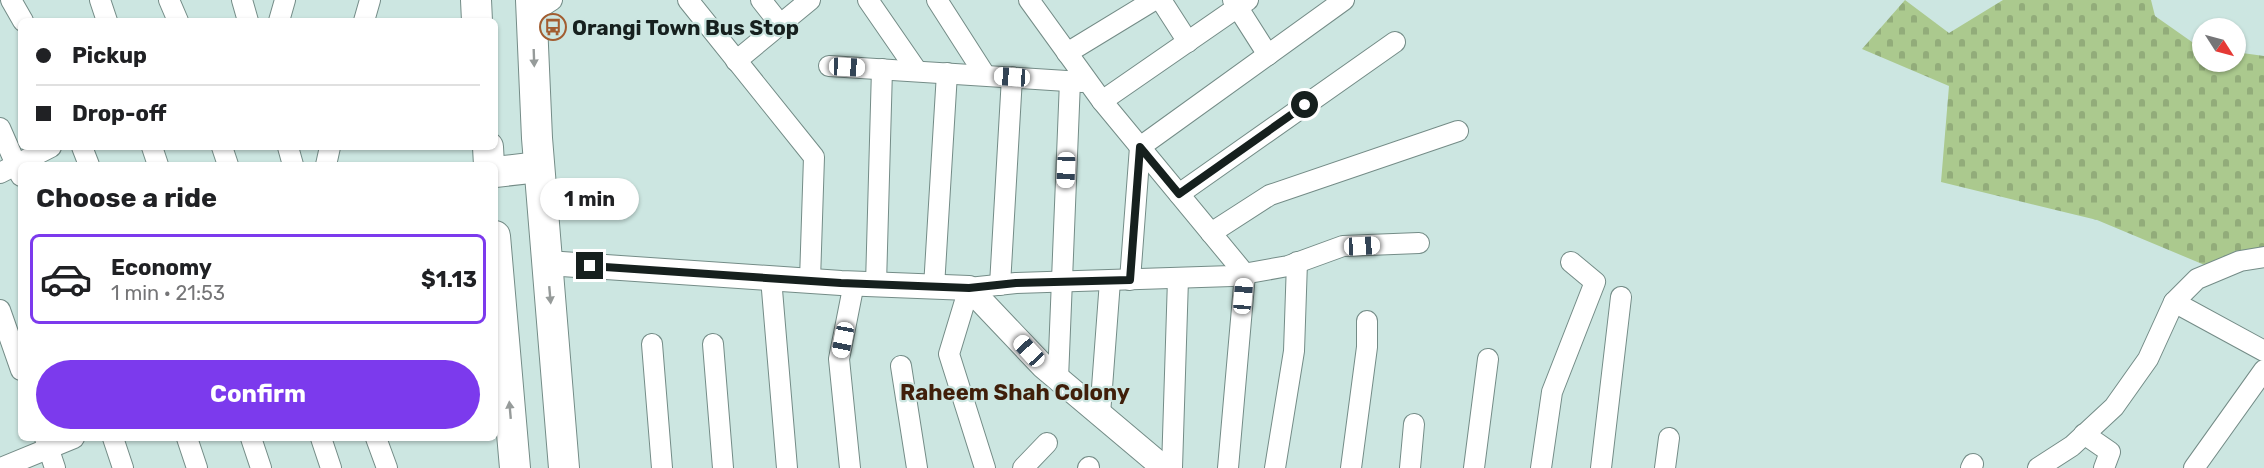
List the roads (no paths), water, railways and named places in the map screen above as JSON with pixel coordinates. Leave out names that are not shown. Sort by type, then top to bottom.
[{"type":"main road","points":[[476,0],[477,18]]},
{"type":"main road","points":[[538,4],[539,167],[564,468]]},
{"type":"main road","points":[[498,172],[539,167]]},
{"type":"main road","points":[[498,271],[515,468]]},
{"type":"street","points":[[11,0],[21,18]]},
{"type":"street","points":[[100,0],[106,18]]},
{"type":"street","points":[[169,0],[177,18]]},
{"type":"street","points":[[242,0],[247,18]]},
{"type":"street","points":[[280,18],[285,0]]},
{"type":"street","points":[[365,18],[370,0]]},
{"type":"street","points":[[688,0],[814,157],[810,280]]},
{"type":"street","points":[[761,0],[780,24]]},
{"type":"street","points":[[736,61],[810,0]]},
{"type":"street","points":[[868,0],[917,71]]},
{"type":"street","points":[[937,0],[985,75]]},
{"type":"street","points":[[1029,0],[1067,53],[1079,82],[1062,282],[1058,379]]},
{"type":"street","points":[[1067,53],[1154,0]]},
{"type":"street","points":[[1161,0],[1188,42]]},
{"type":"street","points":[[1130,280],[1140,147],[1344,0]]},
{"type":"street","points":[[1102,101],[1188,42],[1240,2],[1268,55]]},
{"type":"street","points":[[1179,194],[1395,42]]},
{"type":"street","points":[[829,66],[1079,82],[1102,101],[1245,274],[1228,468]]},
{"type":"street","points":[[850,468],[839,359],[865,284],[882,69]]},
{"type":"street","points":[[934,287],[947,73]]},
{"type":"street","points":[[1000,285],[1012,77]]},
{"type":"street","points":[[0,128],[13,171]]},
{"type":"street","points":[[1211,233],[1270,195],[1458,131]]},
{"type":"street","points":[[27,162],[46,150]]},
{"type":"street","points":[[547,263],[865,284],[969,288],[1245,274],[1297,262],[1342,246],[1419,243]]},
{"type":"street","points":[[2037,468],[2084,434],[2114,407],[2148,359],[2174,302],[2197,279],[2240,261],[2264,256]]},
{"type":"street","points":[[1275,468],[1294,351],[1297,262]]},
{"type":"street","points":[[1540,468],[1552,392],[1595,282],[1571,262]]},
{"type":"street","points":[[771,278],[787,468]]},
{"type":"street","points":[[1172,468],[1178,279]]},
{"type":"street","points":[[1100,414],[1110,281]]},
{"type":"street","points":[[969,288],[1058,379],[1164,468]]},
{"type":"street","points":[[969,288],[949,354],[985,468]]},
{"type":"street","points":[[1601,468],[1621,297]]},
{"type":"street","points":[[2174,302],[2264,351]]},
{"type":"street","points":[[0,310],[18,361]]},
{"type":"street","points":[[1351,468],[1366,347],[1367,321]]},
{"type":"street","points":[[652,344],[662,468]]},
{"type":"street","points":[[713,344],[723,468]]},
{"type":"street","points":[[1474,468],[1488,358]]},
{"type":"street","points":[[901,366],[917,468]]},
{"type":"street","points":[[2194,468],[2264,370]]},
{"type":"street","points":[[1410,468],[1414,424]]},
{"type":"street","points":[[2084,434],[2110,452],[2104,468]]},
{"type":"street","points":[[1665,468],[1669,438]]},
{"type":"street","points":[[1,468],[50,452],[69,441]]},
{"type":"street","points":[[113,441],[123,468]]},
{"type":"street","points":[[189,441],[197,468]]},
{"type":"street","points":[[252,441],[261,468]]},
{"type":"street","points":[[322,441],[331,468]]},
{"type":"street","points":[[377,441],[387,468]]},
{"type":"street","points":[[1023,468],[1047,443]]},
{"type":"place","name":"Orangi Town Bus Stop","points":[[553,27]]},
{"type":"district","name":"Raheem Shah Colony","points":[[1015,392]]}]
